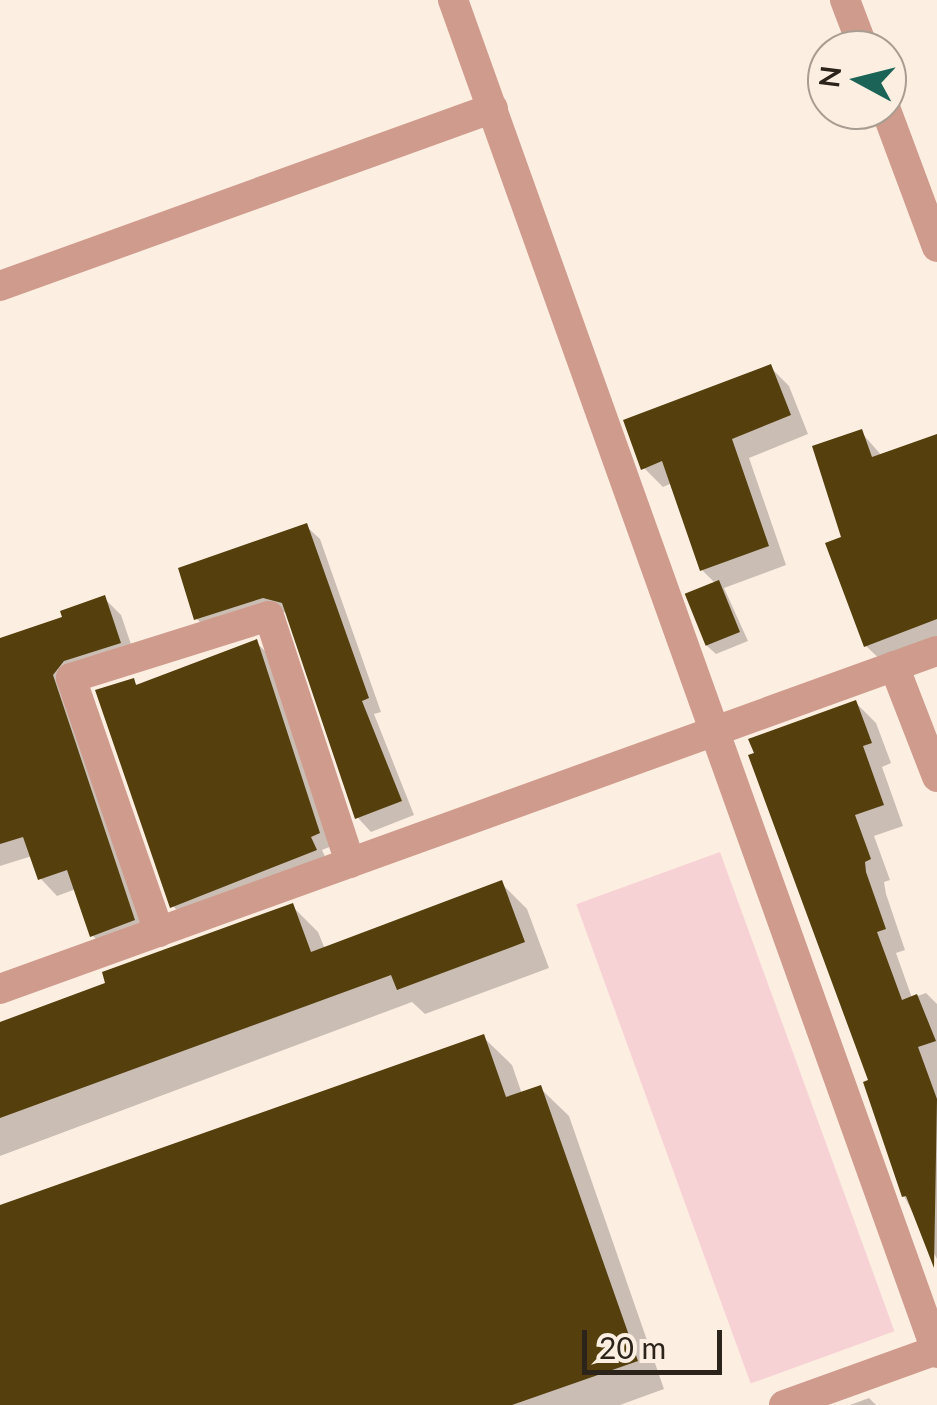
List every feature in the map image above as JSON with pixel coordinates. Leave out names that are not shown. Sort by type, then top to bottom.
[{"type":"street","points":[[452,0],[494,108],[937,1351],[784,1405]]},
{"type":"street","points":[[845,0],[856,30]]},
{"type":"street","points":[[0,286],[494,108]]},
{"type":"street","points":[[893,130],[937,247]]},
{"type":"street","points":[[159,932],[71,678],[268,616],[350,863]]},
{"type":"street","points":[[0,989],[937,650]]},
{"type":"street","points":[[894,666],[937,777]]},
{"type":"shaded area","points":[[720,852],[894,1331],[751,1384],[576,904]]},
{"type":"building","points":[[771,364],[791,415],[732,439],[769,546],[700,571],[662,461],[641,470],[623,420]]},
{"type":"building","points":[[862,429],[872,457],[937,434],[937,619],[864,647],[825,543],[841,537],[812,446]]},
{"type":"building","points":[[307,523],[369,698],[362,701],[402,801],[355,819],[282,603],[263,598],[194,620],[178,568]]},
{"type":"building","points":[[719,580],[740,632],[706,646],[685,594]]},
{"type":"building","points":[[105,595],[121,643],[64,661],[53,675],[135,920],[90,937],[67,870],[38,880],[23,837],[0,844],[0,638],[62,617],[60,611]]},
{"type":"building","points":[[257,639],[320,833],[311,837],[317,850],[170,908],[95,690],[134,678],[136,685]]},
{"type":"building","points":[[856,700],[872,743],[863,746],[884,805],[855,815],[871,859],[865,862],[866,872],[886,929],[877,932],[902,1000],[917,994],[936,1041],[918,1047],[937,1099],[934,1268],[906,1196],[902,1197],[863,1082],[868,1080],[748,755],[754,753],[748,739]]},
{"type":"building","points":[[502,880],[525,942],[397,990],[391,975],[0,1118],[0,1022],[105,983],[102,972],[293,903],[311,952]]},
{"type":"building","points":[[484,1034],[506,1097],[541,1085],[638,1361],[512,1405],[0,1405],[0,1205]]}]
